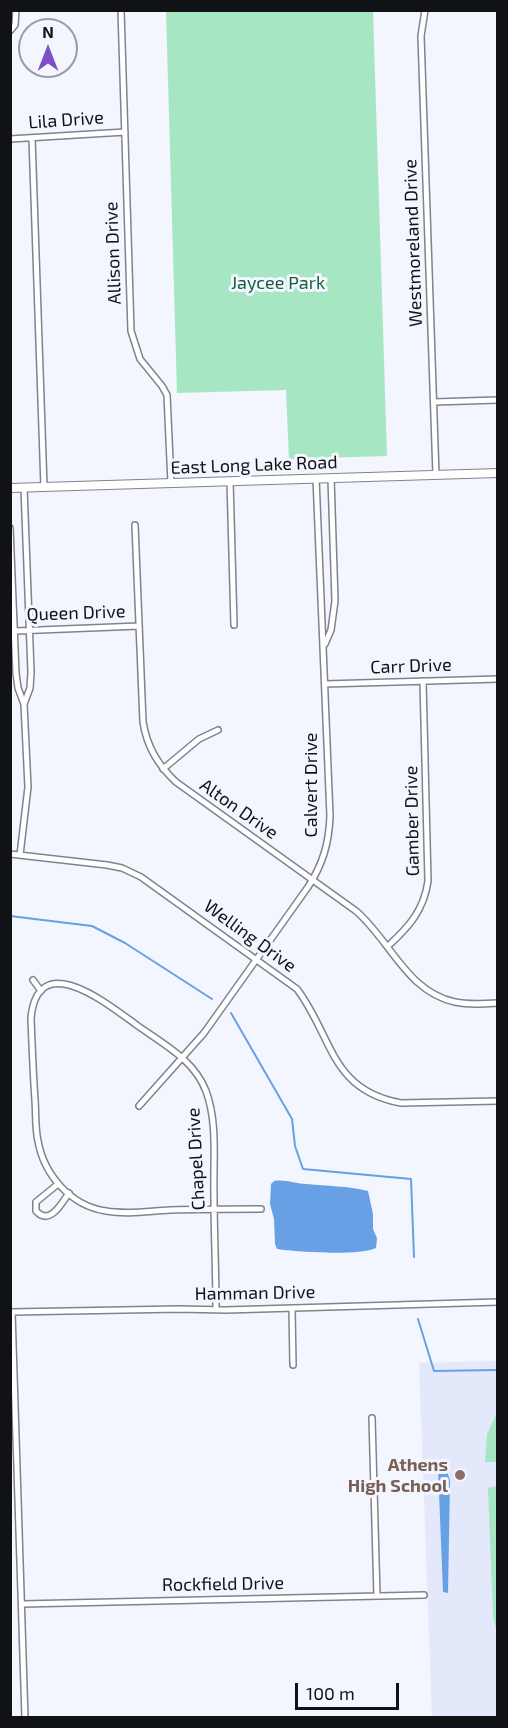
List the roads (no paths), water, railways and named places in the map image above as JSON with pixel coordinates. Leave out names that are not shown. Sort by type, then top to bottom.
[{"type":"main road","name":"East Long Lake Road","points":[[10,488],[498,473]]},
{"type":"street","points":[[12,30],[16,22],[16,10]]},
{"type":"street","name":"Allison Drive","points":[[121,10],[131,331],[140,359],[167,395],[171,483]]},
{"type":"street","name":"Westmoreland Drive","points":[[424,10],[421,36],[436,475]]},
{"type":"street","name":"Lila Drive","points":[[10,139],[124,132]]},
{"type":"street","points":[[32,138],[44,487]]},
{"type":"street","points":[[434,402],[498,400]]},
{"type":"street","name":"Calvert Drive","points":[[139,1106],[204,1033],[313,879],[325,853],[329,828],[316,478]]},
{"type":"street","name":"Calvert Drive","points":[[324,646],[331,630],[334,608],[331,478]]},
{"type":"street","points":[[230,481],[234,624]]},
{"type":"street","points":[[24,488],[31,679],[28,697],[24,704]]},
{"type":"street","name":"Alton Drive","points":[[135,525],[145,731],[150,747],[163,769],[176,782],[363,917],[416,982],[440,997],[463,1003],[498,1003]]},
{"type":"street","points":[[10,528],[16,680],[24,704],[28,787],[20,855]]},
{"type":"street","points":[[319,558],[334,558]]},
{"type":"street","points":[[12,569],[27,569]]},
{"type":"street","name":"Queen Drive","points":[[15,631],[140,626]]},
{"type":"street","name":"Carr Drive","points":[[325,684],[498,679]]},
{"type":"street","name":"Gamber Drive","points":[[388,946],[406,930],[415,918],[425,898],[428,881],[423,681]]},
{"type":"street","points":[[163,769],[199,739],[218,730]]},
{"type":"street","name":"Welling Drive","points":[[10,854],[107,865],[135,874],[297,989],[310,1006],[337,1063],[348,1077],[370,1093],[401,1103],[498,1101]]},
{"type":"street","points":[[33,980],[41,991],[32,1004],[31,1018],[37,1139],[48,1171],[58,1184],[89,1207],[106,1211],[261,1209]]},
{"type":"street","name":"Chapel Drive","points":[[41,991],[54,984],[64,983],[76,986],[99,998],[183,1058],[200,1078],[209,1100],[213,1136],[216,1309]]},
{"type":"street","points":[[58,1184],[36,1202],[36,1211],[40,1215],[45,1217],[52,1214],[69,1193]]},
{"type":"street","name":"Hamman Drive","points":[[12,1312],[498,1302]]},
{"type":"street","points":[[292,1308],[293,1365]]},
{"type":"street","points":[[12,1312],[25,1718]]},
{"type":"street","points":[[372,1419],[377,1596]]},
{"type":"street","points":[[10,1505],[18,1505]]},
{"type":"street","name":"Rockfield Drive","points":[[22,1604],[424,1595]]},
{"type":"water","points":[[274,1181],[368,1191],[373,1214],[373,1229],[377,1238],[376,1248],[342,1253],[277,1249],[270,1204],[271,1184]]},
{"type":"water","points":[[438,1468],[446,1469],[450,1480],[448,1593],[443,1592]]},
{"type":"waterway","points":[[10,916],[92,926],[125,943],[212,999]]},
{"type":"waterway","points":[[231,1013],[292,1119],[295,1146],[303,1169],[411,1179],[414,1257]]},
{"type":"waterway","points":[[418,1319],[434,1371],[498,1370]]},
{"type":"place","name":"Athens High School","points":[[460,1475]]},
{"type":"park label","name":"Jaycee Park","points":[[278,283]]}]
